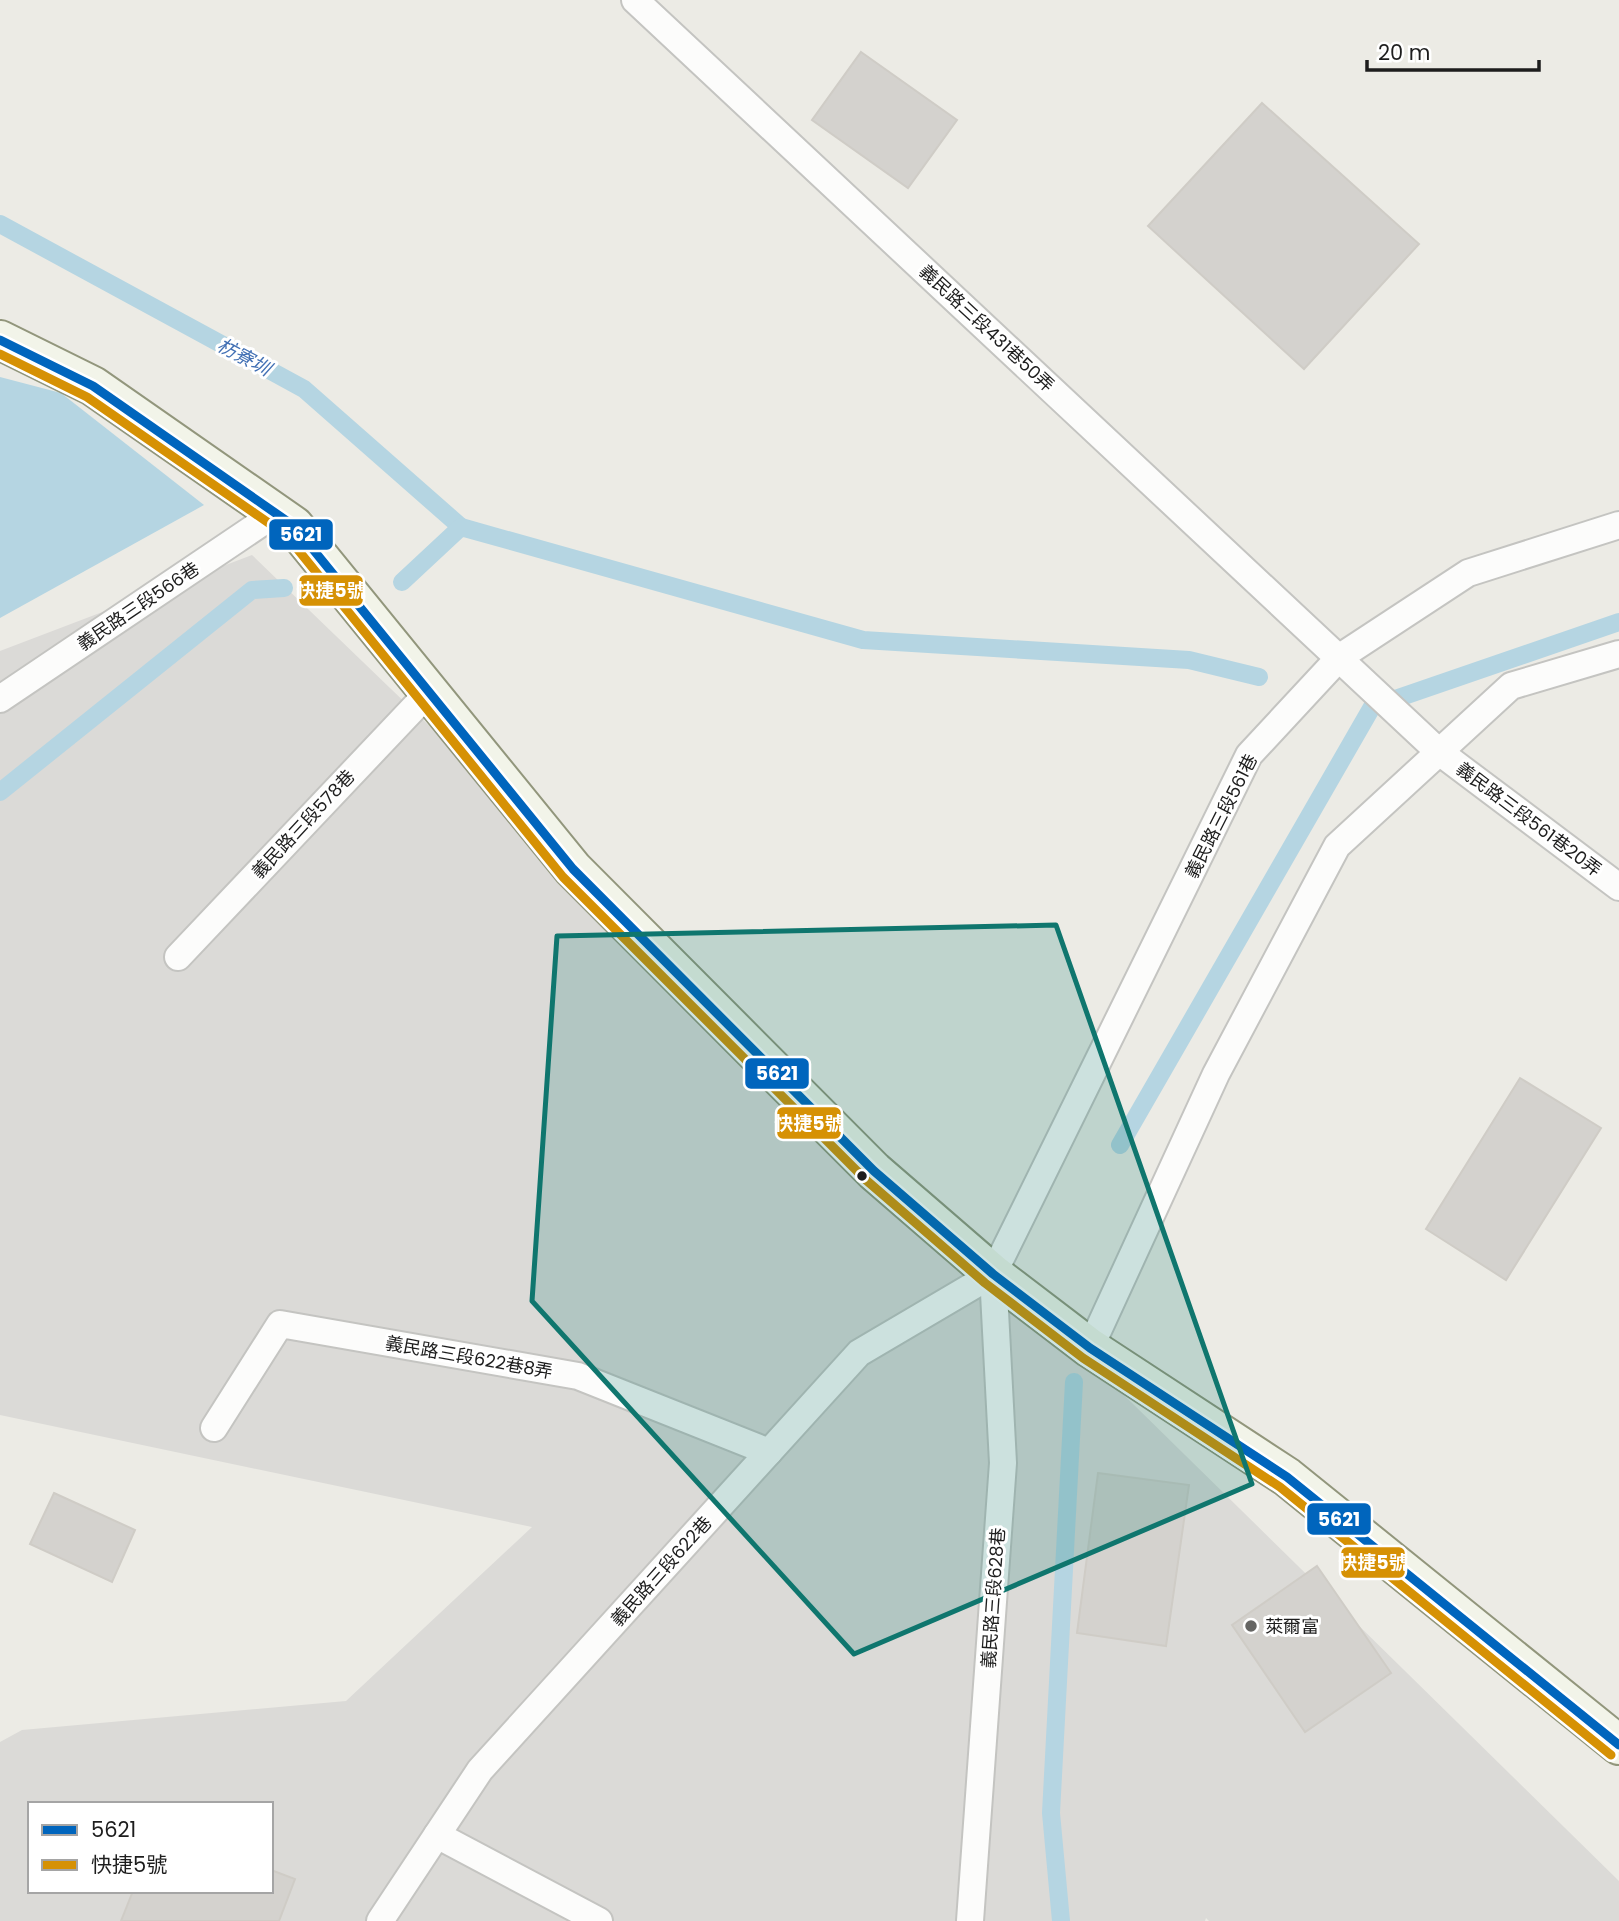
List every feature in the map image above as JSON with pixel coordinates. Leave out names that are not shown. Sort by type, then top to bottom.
[{"type":"main road","points":[[0,340],[93,386],[294,526],[573,869],[874,1171],[993,1274],[1090,1348],[1287,1477],[1619,1745]]},
{"type":"lane","name":"義民路三段431巷50弄","points":[[635,0],[1438,751]]},
{"type":"lane","name":"義民路三段566巷","points":[[0,699],[276,513]]},
{"type":"lane","name":"義民路三段561巷","points":[[993,1274],[1249,755],[1340,657],[1468,573],[1619,526]]},
{"type":"lane","points":[[1090,1348],[1216,1074],[1337,846],[1511,686],[1619,654]]},
{"type":"lane","name":"義民路三段578巷","points":[[178,957],[429,692]]},
{"type":"lane","name":"義民路三段561巷20弄","points":[[1438,751],[1619,887]]},
{"type":"lane","name":"義民路三段622巷","points":[[380,1921],[480,1770],[859,1353],[993,1274]]},
{"type":"lane","name":"義民路三段628巷","points":[[970,1921],[1003,1463],[993,1274]]},
{"type":"lane","name":"義民路三段622巷8弄","points":[[214,1428],[280,1324],[578,1376],[769,1452]]},
{"type":"lane","points":[[437,1835],[599,1921]]},
{"type":"highlighted area","points":[[1056,925],[1252,1484],[854,1654],[532,1301],[557,936]]},
{"type":"shaded area","points":[[252,555],[1131,1402],[1619,1881],[1619,1921],[1209,1921],[1206,1918],[1205,1921],[0,1921],[0,1742],[22,1730],[346,1701],[532,1527],[0,1415],[0,651]]},
{"type":"water","points":[[0,377],[61,393],[204,505],[0,618]]},
{"type":"building","points":[[861,52],[957,120],[908,188],[812,120]]},
{"type":"building","points":[[1262,103],[1419,244],[1304,369],[1148,226]]},
{"type":"building","points":[[1520,1078],[1601,1128],[1506,1280],[1426,1229]]},
{"type":"building","points":[[1098,1473],[1189,1485],[1166,1646],[1077,1633]]},
{"type":"building","points":[[54,1493],[135,1530],[112,1582],[30,1544]]},
{"type":"building","points":[[1317,1566],[1391,1673],[1305,1732],[1232,1625]]},
{"type":"building","points":[[273,1871],[295,1879],[279,1921],[121,1921],[132,1893],[273,1893]]},
{"type":"waterway","name":"枋寮圳","points":[[0,224],[304,389],[461,527]]},
{"type":"waterway","points":[[402,582],[461,527],[863,640],[1189,660],[1259,677]]},
{"type":"waterway","points":[[0,792],[252,590],[284,588]]},
{"type":"waterway","points":[[1120,1145],[1372,707],[1619,622]]},
{"type":"waterway","points":[[1061,1921],[1051,1813],[1074,1382]]},
{"type":"transit line","name":"5621","points":[[0,340],[93,386],[294,526],[573,869],[874,1171],[993,1274],[1090,1348],[1287,1477],[1619,1745]]},
{"type":"transit line","name":"快捷5號","points":[[0,354],[87,397],[286,535],[563,877],[866,1180],[985,1283],[1083,1358],[1280,1487],[1611,1755]]},
{"type":"place","name":"萊爾富","points":[[1251,1626]]}]
